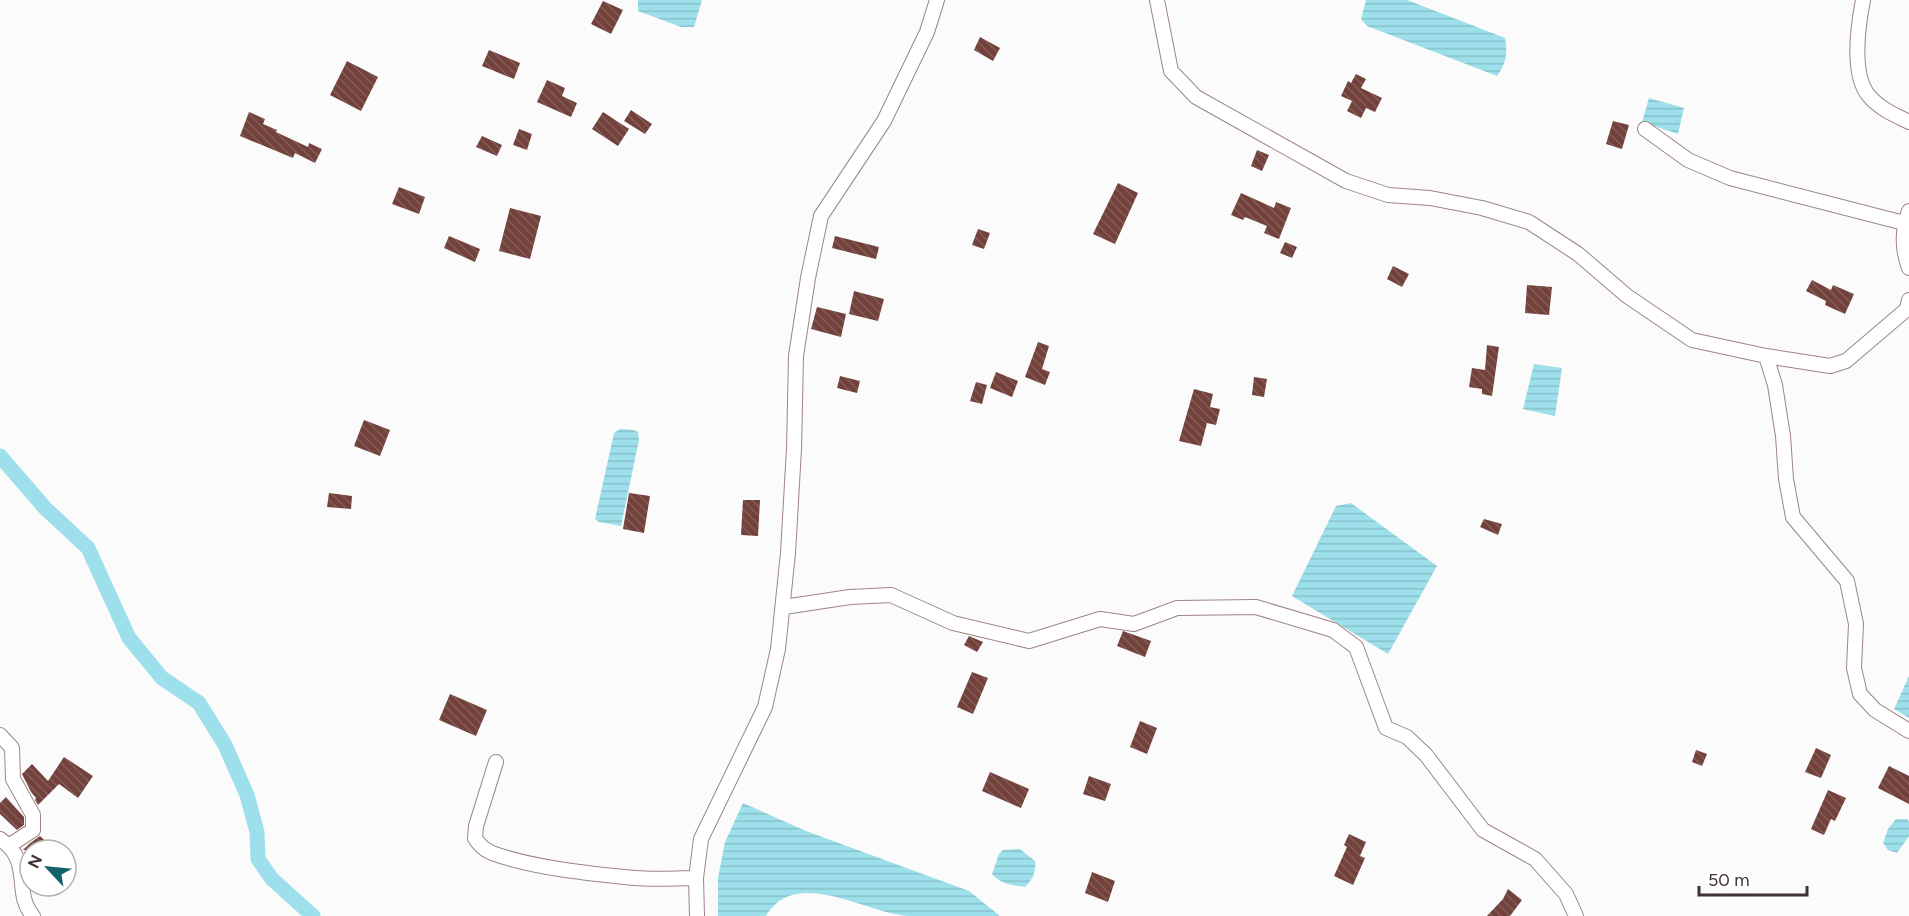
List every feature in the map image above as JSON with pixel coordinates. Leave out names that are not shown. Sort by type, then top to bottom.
[{"type":"street","points":[[697,916],[696,878],[701,839],[765,707],[778,649],[784,607],[794,449],[796,356],[808,278],[821,216],[884,121],[927,32],[937,0]]},
{"type":"street","points":[[1157,0],[1171,71],[1196,97],[1346,181],[1388,195],[1430,198],[1482,208],[1529,222],[1578,254],[1627,296],[1692,339],[1766,356],[1830,366],[1846,361],[1907,309],[1909,300]]},
{"type":"street","points":[[1863,0],[1858,28],[1861,82],[1869,96],[1882,108],[1909,122]]},
{"type":"street","points":[[1645,129],[1688,160],[1730,178],[1907,217],[1904,253],[1909,268]]},
{"type":"street","points":[[1766,356],[1775,384],[1793,517],[1847,581],[1856,624],[1854,668],[1860,694],[1875,710],[1909,731]]},
{"type":"street","points":[[784,607],[850,597],[891,595],[953,623],[1029,641],[1100,619],[1134,624],[1177,608],[1256,608],[1333,630],[1356,647],[1386,728],[1407,737],[1426,755],[1483,830],[1535,859],[1566,894],[1576,916]]},
{"type":"street","points":[[0,735],[12,748],[13,779],[33,814],[33,830],[5,842],[22,867],[25,907],[33,916]]},
{"type":"street","points":[[496,762],[476,826],[475,838],[480,845],[491,852],[579,871],[637,878],[696,878]]},
{"type":"water","points":[[638,0],[702,0],[694,27],[681,27],[638,11]]},
{"type":"water","points":[[1366,0],[1407,0],[1505,38],[1506,53],[1502,67],[1497,76],[1367,26],[1361,19]]},
{"type":"water","points":[[1649,98],[1684,108],[1678,134],[1642,122]]},
{"type":"water","points":[[1534,364],[1562,368],[1555,416],[1523,409]]},
{"type":"water","points":[[620,429],[638,432],[639,440],[621,526],[599,522],[595,519],[614,433]]},
{"type":"water","points":[[1351,503],[1437,566],[1388,654],[1292,596],[1336,506]]},
{"type":"water","points":[[1909,676],[1909,718],[1894,709]]},
{"type":"water","points":[[743,803],[806,831],[969,891],[1000,916],[907,916],[813,893],[795,894],[779,902],[766,916],[718,916],[718,878],[725,842]]},
{"type":"water","points":[[1896,819],[1907,819],[1909,822],[1909,836],[1897,853],[1888,850],[1883,843],[1888,829]]},
{"type":"water","points":[[1020,849],[1035,861],[1033,875],[1025,887],[1003,882],[992,874],[999,854],[1003,850]]},
{"type":"building","points":[[603,1],[623,10],[611,34],[591,24]]},
{"type":"building","points":[[980,37],[1000,48],[993,61],[974,50]]},
{"type":"building","points":[[489,50],[520,63],[514,79],[482,66]]},
{"type":"building","points":[[347,61],[378,77],[361,111],[330,95]]},
{"type":"building","points":[[1356,74],[1366,79],[1361,88],[1382,98],[1375,112],[1366,108],[1361,118],[1347,111],[1352,101],[1341,96],[1348,81],[1351,83]]},
{"type":"building","points":[[547,80],[565,88],[562,96],[577,103],[571,117],[537,102]]},
{"type":"building","points":[[631,110],[652,124],[645,134],[624,121]]},
{"type":"building","points":[[249,112],[265,119],[263,124],[277,130],[276,132],[308,147],[309,143],[322,149],[315,163],[295,153],[293,158],[240,136]]},
{"type":"building","points":[[603,112],[629,129],[618,146],[592,129]]},
{"type":"building","points":[[1613,121],[1629,125],[1622,149],[1606,144]]},
{"type":"building","points":[[519,129],[532,134],[527,150],[513,145]]},
{"type":"building","points":[[482,136],[502,145],[497,156],[476,147]]},
{"type":"building","points":[[1257,150],[1269,155],[1262,171],[1251,166]]},
{"type":"building","points":[[1118,183],[1138,193],[1115,244],[1093,234]]},
{"type":"building","points":[[399,187],[425,197],[419,214],[392,204]]},
{"type":"building","points":[[1241,193],[1274,208],[1276,202],[1291,208],[1279,239],[1264,233],[1267,226],[1245,217],[1243,220],[1231,215]]},
{"type":"building","points":[[510,208],[541,216],[530,259],[499,251]]},
{"type":"building","points":[[978,229],[990,233],[984,249],[972,245]]},
{"type":"building","points":[[449,236],[480,249],[475,262],[444,248]]},
{"type":"building","points":[[835,236],[879,247],[876,259],[832,248]]},
{"type":"building","points":[[1285,242],[1297,247],[1292,258],[1280,253]]},
{"type":"building","points":[[1393,266],[1409,274],[1402,287],[1387,279]]},
{"type":"building","points":[[1812,280],[1831,290],[1833,285],[1854,294],[1845,314],[1825,305],[1826,301],[1806,291]]},
{"type":"building","points":[[1527,285],[1552,287],[1549,315],[1525,313]]},
{"type":"building","points":[[854,291],[884,299],[878,321],[849,314]]},
{"type":"building","points":[[817,307],[846,314],[841,337],[811,329]]},
{"type":"building","points":[[1038,342],[1049,346],[1042,369],[1050,372],[1045,385],[1025,377]]},
{"type":"building","points":[[1487,345],[1499,347],[1492,396],[1482,394],[1482,389],[1469,387],[1472,368],[1485,370]]},
{"type":"building","points":[[996,372],[1018,381],[1012,397],[990,388]]},
{"type":"building","points":[[840,376],[860,381],[857,393],[837,388]]},
{"type":"building","points":[[1254,377],[1267,379],[1264,397],[1252,395]]},
{"type":"building","points":[[976,382],[987,385],[982,404],[970,401]]},
{"type":"building","points":[[1194,389],[1213,394],[1210,407],[1220,409],[1216,425],[1207,423],[1201,446],[1179,441]]},
{"type":"building","points":[[364,420],[390,430],[380,456],[354,446]]},
{"type":"building","points":[[329,493],[352,496],[351,509],[327,507]]},
{"type":"building","points":[[629,493],[650,496],[644,533],[623,529]]},
{"type":"building","points":[[743,500],[760,500],[758,536],[741,535]]},
{"type":"building","points":[[1484,519],[1502,524],[1498,535],[1480,527]]},
{"type":"building","points":[[1123,631],[1151,641],[1145,657],[1117,646]]},
{"type":"building","points":[[969,636],[983,642],[977,652],[964,645]]},
{"type":"building","points":[[972,672],[988,678],[973,714],[957,707]]},
{"type":"building","points":[[450,694],[487,710],[476,736],[439,720]]},
{"type":"building","points":[[1140,721],[1157,728],[1147,754],[1130,747]]},
{"type":"building","points":[[1816,748],[1831,755],[1821,778],[1805,772]]},
{"type":"building","points":[[1696,750],[1707,754],[1702,766],[1692,762]]},
{"type":"building","points":[[64,757],[93,776],[78,798],[59,784],[38,805],[22,774],[32,764],[48,781]]},
{"type":"building","points":[[1889,766],[1909,776],[1909,804],[1878,788]]},
{"type":"building","points":[[990,772],[1029,789],[1021,808],[982,791]]},
{"type":"building","points":[[1089,776],[1111,784],[1105,801],[1083,794]]},
{"type":"building","points":[[1828,790],[1846,798],[1835,821],[1831,819],[1824,835],[1811,829]]},
{"type":"building","points":[[6,797],[24,817],[24,825],[17,830],[0,814],[0,803]]},
{"type":"building","points":[[1349,834],[1366,842],[1360,856],[1365,858],[1353,885],[1334,876],[1347,847],[1344,845]]},
{"type":"building","points":[[1092,872],[1115,881],[1108,902],[1085,893]]},
{"type":"building","points":[[1508,889],[1522,900],[1510,916],[1487,916],[1503,899]]},
{"type":"waterway","points":[[0,456],[45,508],[88,548],[129,638],[162,678],[199,703],[225,745],[247,795],[257,832],[258,859],[272,879],[313,916]]}]
